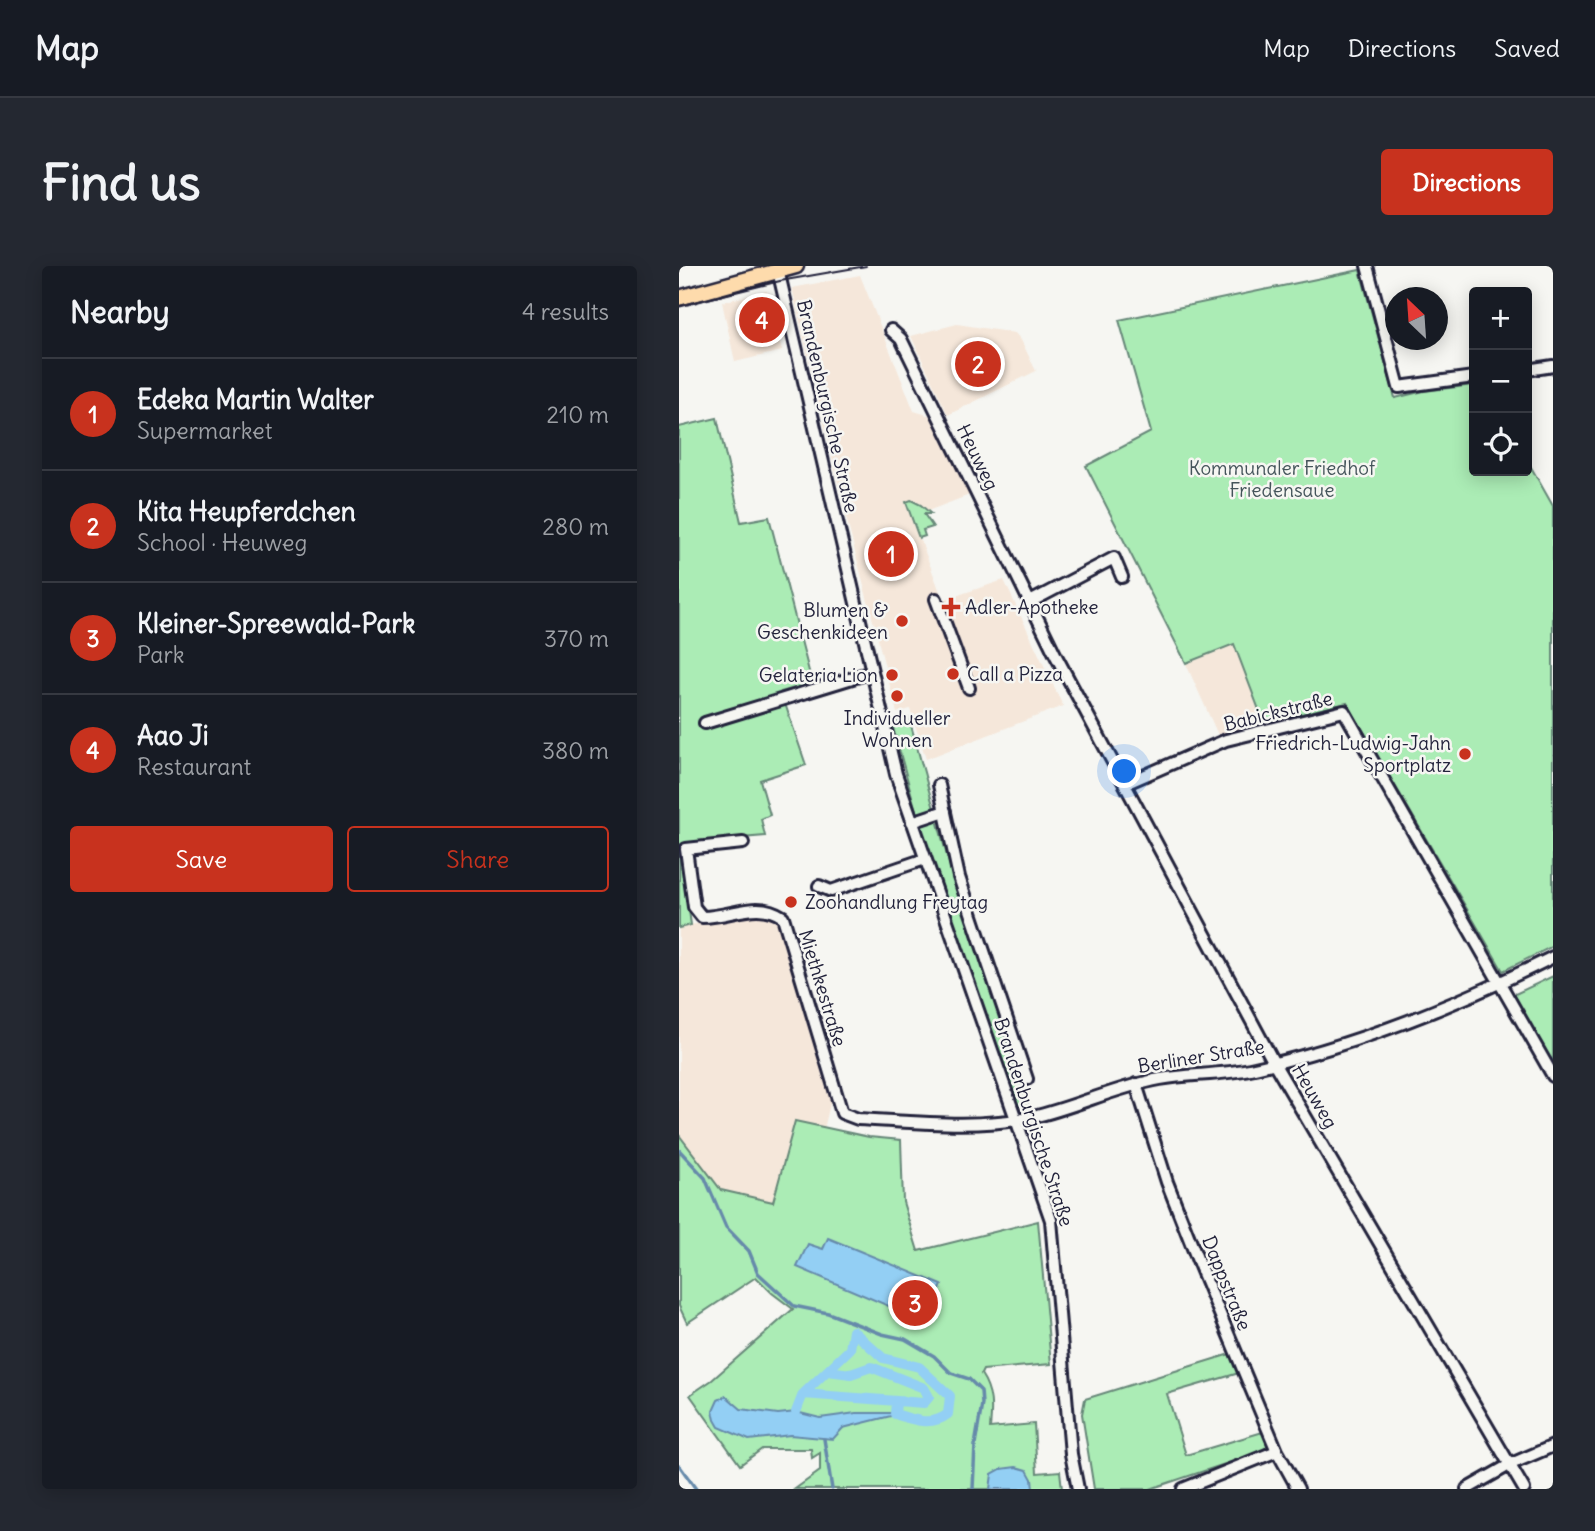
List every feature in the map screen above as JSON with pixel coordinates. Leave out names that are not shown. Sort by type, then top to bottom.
[{"type":"main road","points":[[679,298],[796,266]]},
{"type":"street","points":[[1367,266],[1399,387],[1469,378]]},
{"type":"street","name":"Brandenburgische Straße","points":[[778,270],[896,774],[1051,1220],[1071,1454],[1078,1489]]},
{"type":"street","name":"Heuweg","points":[[891,330],[901,338],[1030,602],[1274,1062],[1524,1489]]},
{"type":"street","points":[[1532,369],[1553,366]]},
{"type":"street","points":[[1030,602],[1114,558],[1122,577]]},
{"type":"street","points":[[936,598],[969,688]]},
{"type":"street","points":[[705,723],[872,672]]},
{"type":"street","name":"Babickstraße","points":[[1125,784],[1226,740],[1344,711],[1500,984]]},
{"type":"street","points":[[939,785],[959,877],[1027,1079]]},
{"type":"street","points":[[912,822],[944,811]]},
{"type":"street","name":"Miethkestraße","points":[[743,843],[686,849],[694,907],[702,917],[760,908],[771,909],[783,917],[842,1112]]},
{"type":"street","points":[[819,886],[831,891],[925,859]]},
{"type":"street","name":"Berliner Straße","points":[[842,1112],[858,1119],[981,1124],[1035,1116],[1136,1084],[1247,1069],[1332,1048],[1457,1003],[1553,957]]},
{"type":"street","points":[[1500,984],[1553,1076]]},
{"type":"street","points":[[995,1057],[1017,1049]]},
{"type":"street","name":"Dappstraße","points":[[1136,1084],[1167,1182],[1277,1451],[1298,1489]]},
{"type":"street","points":[[1467,1489],[1511,1464],[1553,1446]]},
{"type":"street","points":[[1183,1489],[1277,1451]]},
{"type":"shaded area","points":[[860,275],[914,411],[931,416],[972,494],[912,517],[943,600],[1004,580],[1063,706],[926,759],[910,709],[897,713],[847,521],[792,288]]},
{"type":"shaded area","points":[[767,291],[782,351],[735,362],[722,302]]},
{"type":"shaded area","points":[[957,324],[1015,333],[1036,371],[948,415],[911,336]]},
{"type":"shaded area","points":[[1234,644],[1263,723],[1218,735],[1186,664]]},
{"type":"shaded area","points":[[760,912],[783,926],[831,1100],[824,1129],[795,1121],[773,1202],[721,1190],[679,1135],[679,927]]},
{"type":"green space","name":"Kommunaler Friedhof Friedensaue","points":[[1360,270],[1395,398],[1424,391],[1469,386],[1469,476],[1532,476],[1532,469],[1553,506],[1553,946],[1503,971],[1347,703],[1264,723],[1234,644],[1186,663],[1086,466],[1151,432],[1119,320]]},
{"type":"green space","points":[[717,418],[741,522],[769,517],[812,683],[781,692],[806,765],[760,780],[770,815],[761,819],[765,836],[685,845],[681,851],[691,925],[679,928],[679,427]]},
{"type":"green space","points":[[911,500],[931,514],[924,514],[933,527],[923,530],[925,536],[919,538],[906,502]]},
{"type":"green space","points":[[909,718],[952,874],[1028,1103],[1018,1106],[928,854],[892,724]]},
{"type":"green space","points":[[1553,976],[1553,1065],[1513,995]]},
{"type":"green space","points":[[795,1121],[869,1137],[901,1140],[903,1202],[918,1251],[1038,1221],[1051,1364],[983,1370],[981,1374],[991,1400],[990,1428],[1034,1424],[1037,1473],[1060,1471],[1062,1489],[795,1489],[820,1471],[820,1453],[812,1458],[811,1449],[762,1449],[740,1465],[690,1395],[712,1380],[793,1309],[756,1277],[687,1323],[679,1306],[679,1135],[721,1190],[773,1202]]},
{"type":"green space","points":[[1230,1354],[1239,1373],[1167,1394],[1186,1455],[1266,1431],[1268,1445],[1261,1452],[1150,1489],[1094,1489],[1082,1414],[1085,1399]]},
{"type":"water","points":[[828,1238],[942,1285],[926,1322],[797,1267],[808,1244],[823,1249]]},
{"type":"water","points":[[726,1396],[741,1409],[778,1414],[796,1412],[820,1418],[856,1413],[895,1415],[843,1428],[833,1439],[790,1435],[749,1440],[719,1427],[715,1420],[713,1411],[718,1400]]},
{"type":"water","points":[[1016,1467],[1027,1470],[1033,1489],[990,1489],[992,1474],[1001,1469]]},
{"type":"waterway","points":[[679,1150],[705,1178],[726,1227],[749,1251],[758,1273],[794,1306],[828,1313],[882,1334],[905,1339],[934,1356],[951,1373],[969,1379],[981,1391],[973,1489]]},
{"type":"waterway","points":[[796,1412],[803,1394],[850,1349],[853,1331],[883,1358],[919,1367],[950,1396],[948,1414],[929,1421],[895,1414],[896,1401]]},
{"type":"waterway","points":[[803,1394],[924,1403],[929,1397],[924,1388],[871,1367],[851,1374],[828,1371]]},
{"type":"waterway","points":[[824,1439],[832,1489]]},
{"type":"waterway","points":[[679,1465],[696,1489]]},
{"type":"tram line","points":[[679,306],[780,281],[866,266]]},
{"type":"place","name":"Aao Ji","points":[[762,320]]},
{"type":"place","name":"Kita Heupferdchen","points":[[978,364]]},
{"type":"place","name":"Edeka Martin Walter","points":[[891,554]]},
{"type":"place","name":"Adler-Apotheke","points":[[951,607]]},
{"type":"place","name":"Blumen & Geschenkideen","points":[[902,621]]},
{"type":"place","name":"Call a Pizza","points":[[953,674]]},
{"type":"place","name":"Gelateria Lion","points":[[892,675]]},
{"type":"place","name":"Individueller Wohnen","points":[[897,696]]},
{"type":"place","name":"Friedrich-Ludwig-Jahn Sportplatz","points":[[1465,754]]},
{"type":"place","name":"Zoohandlung Freytag","points":[[791,902]]},
{"type":"place","name":"Kleiner-Spreewald-Park","points":[[915,1303]]}]
